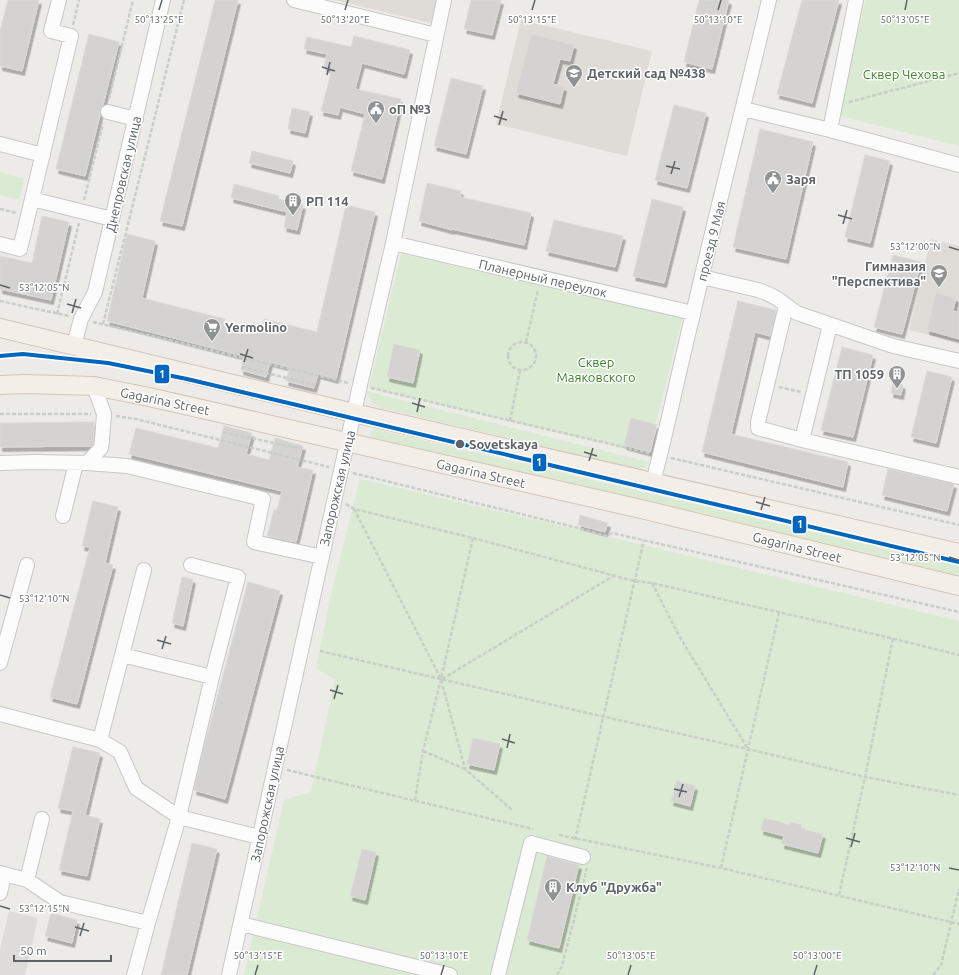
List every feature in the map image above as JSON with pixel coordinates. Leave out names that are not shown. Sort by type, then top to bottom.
[{"type":"main road","points":[[0,328],[354,413],[959,552]]},
{"type":"main road","name":"Gagarina Street","points":[[0,385],[25,384],[94,386],[641,509],[959,586]]},
{"type":"street","points":[[0,244],[20,249],[43,155],[71,36],[51,31],[59,0]]},
{"type":"street","name":"Днепровская улица","points":[[74,345],[81,319],[95,292],[163,0]]},
{"type":"street","points":[[294,0],[436,35]]},
{"type":"street","name":"Запорожская улица","points":[[229,975],[393,243],[444,0]]},
{"type":"street","name":"проезд 9 Мая","points":[[653,482],[769,0]]},
{"type":"street","points":[[830,130],[856,0]]},
{"type":"street","points":[[743,109],[830,130],[959,165]]},
{"type":"street","points":[[108,112],[136,119]]},
{"type":"street","points":[[0,144],[43,155]]},
{"type":"street","points":[[32,199],[112,219]]},
{"type":"street","name":"Планерный переулок","points":[[393,243],[693,313]]},
{"type":"street","points":[[702,277],[770,294],[797,313],[893,346],[959,361]]},
{"type":"street","points":[[786,306],[758,422],[758,428],[802,440],[959,477]]},
{"type":"street","points":[[802,440],[830,325]]},
{"type":"street","points":[[63,516],[81,463],[101,448],[104,414],[94,386]]},
{"type":"street","points":[[0,463],[81,463],[127,466],[263,499],[254,542],[322,557]]},
{"type":"street","points":[[0,663],[27,565]]},
{"type":"street","points":[[134,975],[179,817],[212,677],[238,577],[191,565]]},
{"type":"street","points":[[100,740],[144,570]]},
{"type":"street","points":[[122,655],[212,677]]},
{"type":"street","points":[[0,714],[100,740],[120,752],[136,788],[179,817],[259,838]]},
{"type":"street","points":[[27,880],[42,818]]},
{"type":"street","points":[[498,975],[531,843],[583,857]]},
{"type":"street","points":[[0,893],[2,874],[27,880],[60,902],[148,923]]},
{"type":"street","points":[[241,924],[450,975]]},
{"type":"path","points":[[71,36],[79,0]]},
{"type":"path","points":[[57,314],[105,114],[108,112],[107,108],[133,0]]},
{"type":"path","points":[[103,324],[184,0]]},
{"type":"path","points":[[835,105],[959,73]]},
{"type":"path","points":[[526,342],[541,278]]},
{"type":"path","points":[[0,300],[510,421],[959,525]]},
{"type":"path","points":[[518,342],[526,342],[532,345],[535,349],[537,359],[528,370],[520,370],[511,365],[508,352],[510,348],[518,342]]},
{"type":"path","points":[[242,366],[315,385]]},
{"type":"path","points":[[510,421],[520,370]]},
{"type":"path","points":[[767,384],[813,395]]},
{"type":"path","points":[[0,414],[104,414],[136,419],[606,536],[612,533],[959,612]]},
{"type":"path","points":[[223,432],[302,449]]},
{"type":"path","points":[[345,504],[354,509],[473,538],[634,581],[652,582],[779,613],[893,638],[959,655]]},
{"type":"path","points":[[354,509],[442,679],[465,769]]},
{"type":"path","points":[[415,800],[423,751],[442,679],[473,538]]},
{"type":"path","points":[[556,975],[562,966],[587,867],[574,839],[644,540]]},
{"type":"path","points":[[442,679],[615,575]]},
{"type":"path","points":[[652,582],[678,634],[748,749]]},
{"type":"path","points":[[721,868],[779,613]]},
{"type":"path","points":[[839,895],[893,638]]},
{"type":"path","points":[[320,651],[865,777],[959,795]]},
{"type":"path","points":[[423,751],[465,769],[512,810]]},
{"type":"path","points":[[284,770],[538,830]]},
{"type":"path","points":[[552,834],[721,868],[959,924]]},
{"type":"path","points":[[933,975],[941,965],[959,889]]},
{"type":"shaded area","points":[[335,0],[445,0],[439,25]]},
{"type":"shaded area","name":"Детский сад №438","points":[[521,20],[652,51],[627,156],[496,124]]},
{"type":"shaded area","name":"Гимназия \"Перспектива\"","points":[[931,239],[959,246],[959,342],[909,330]]},
{"type":"shaded area","points":[[9,911],[38,918],[25,975],[0,975],[0,950]]},
{"type":"green space","name":"Сквер Чехова","points":[[866,0],[959,0],[959,146],[836,115]]},
{"type":"green space","points":[[0,172],[24,179],[19,200],[0,195]]},
{"type":"green space","name":"Сквер Маяковского","points":[[401,254],[683,316],[648,454],[369,388]]},
{"type":"green space","points":[[366,391],[649,462],[643,468],[635,468],[382,408],[372,402]]},
{"type":"green space","points":[[375,429],[959,566],[959,577],[373,439],[371,433]]},
{"type":"green space","points":[[360,479],[959,621],[959,975],[244,975],[284,800],[311,792],[335,680],[316,668],[331,595]]},
{"type":"building","points":[[8,0],[39,0],[22,71],[0,66],[0,31]]},
{"type":"building","points":[[215,0],[238,0],[182,226],[160,221]]},
{"type":"building","points":[[471,0],[501,0],[492,35],[464,29]]},
{"type":"building","points":[[699,0],[729,0],[712,69],[684,62]]},
{"type":"building","points":[[802,0],[839,0],[812,103],[777,94]]},
{"type":"building","points":[[89,34],[119,42],[103,105],[100,110],[85,176],[56,169]]},
{"type":"building","points":[[531,34],[574,45],[570,61],[560,59],[553,84],[564,87],[560,104],[516,93]]},
{"type":"building","points":[[354,36],[410,50],[404,74],[362,63],[355,89],[401,99],[382,179],[351,171],[365,114],[340,107],[338,115],[321,111],[332,69],[324,67],[327,54],[304,49],[307,37],[351,47]]},
{"type":"building","points":[[451,78],[483,86],[466,154],[434,146]]},
{"type":"building","points":[[674,105],[706,113],[687,188],[655,180]]},
{"type":"building","points":[[292,108],[310,112],[305,133],[288,129]]},
{"type":"building","name":"Заря","points":[[760,129],[813,142],[786,259],[733,247]]},
{"type":"building","points":[[252,151],[293,161],[290,173],[249,163]]},
{"type":"building","points":[[865,155],[890,161],[870,243],[845,237]]},
{"type":"building","points":[[427,183],[461,191],[460,197],[531,213],[524,245],[452,230],[419,221]]},
{"type":"building","points":[[234,184],[279,196],[278,199],[303,205],[297,230],[284,227],[287,212],[231,198]]},
{"type":"building","points":[[652,199],[683,207],[664,283],[633,276]]},
{"type":"building","points":[[346,205],[375,212],[336,379],[318,374],[314,388],[286,381],[290,367],[270,362],[266,377],[241,370],[244,356],[107,321],[127,234],[155,241],[142,298],[225,319],[224,323],[260,333],[264,319],[317,332]]},
{"type":"building","points":[[42,216],[69,222],[51,300],[0,289],[0,256],[32,263]]},
{"type":"building","points":[[554,220],[623,236],[615,267],[546,251]]},
{"type":"building","points":[[893,255],[921,262],[902,334],[874,327]]},
{"type":"building","points":[[936,293],[956,298],[953,311],[959,312],[959,339],[927,330]]},
{"type":"building","points":[[738,301],[776,310],[770,336],[755,332],[731,434],[848,462],[843,487],[702,452]]},
{"type":"building","points":[[394,344],[420,350],[413,383],[387,377]]},
{"type":"building","points":[[842,347],[873,355],[853,437],[821,430]]},
{"type":"building","points":[[927,371],[952,377],[936,443],[911,437]]},
{"type":"building","name":"ТП 1059","points":[[893,382],[903,385],[901,395],[891,393]]},
{"type":"building","points":[[631,418],[657,425],[650,452],[624,445]]},
{"type":"building","points":[[94,422],[94,439],[92,446],[0,447],[0,423]]},
{"type":"building","points":[[224,426],[252,433],[246,454],[269,460],[275,438],[303,446],[297,467],[313,470],[296,542],[267,536],[274,510],[277,510],[282,491],[129,454],[136,428],[218,448]]},
{"type":"building","points":[[888,469],[954,484],[947,511],[882,495]]},
{"type":"building","points":[[93,501],[118,507],[105,563],[113,565],[77,704],[50,697],[90,547],[82,546]]},
{"type":"building","points":[[580,515],[608,523],[605,532],[578,525]]},
{"type":"building","points":[[182,577],[193,579],[183,626],[172,623]]},
{"type":"building","points":[[248,582],[280,591],[225,799],[194,790],[202,754]]},
{"type":"building","points":[[473,738],[500,744],[494,770],[467,764]]},
{"type":"building","points":[[73,747],[100,753],[85,815],[100,819],[87,876],[59,870],[73,811],[58,808]]},
{"type":"building","points":[[677,781],[695,786],[690,806],[671,801]]},
{"type":"building","points":[[764,818],[790,825],[790,822],[802,825],[801,829],[823,834],[818,853],[782,844],[784,836],[761,830]]},
{"type":"building","points":[[192,843],[217,849],[187,975],[161,975]]},
{"type":"building","points":[[362,849],[376,852],[365,900],[350,896]]},
{"type":"building","name":"Клуб \"Дружба\"","points":[[547,856],[579,865],[559,948],[527,940]]},
{"type":"building","points":[[51,913],[77,920],[72,943],[45,936]]},
{"type":"transit line","name":"1","points":[[0,356],[23,354],[108,363],[187,379],[959,562]]},
{"type":"place","name":"Детский сад №438","points":[[574,88]]},
{"type":"place","name":"оП №3","points":[[376,124]]},
{"type":"place","name":"Заря","points":[[773,194]]},
{"type":"place","name":"РП 114","points":[[293,216]]},
{"type":"place","name":"Гимназия \"Перспектива\"","points":[[939,288]]},
{"type":"place","name":"Yermolino","points":[[212,342]]},
{"type":"place","name":"ТП 1059","points":[[897,389]]},
{"type":"place","name":"Sovetskaya","points":[[460,444]]},
{"type":"place","name":"Клуб \"Дружба\"","points":[[553,902]]}]
